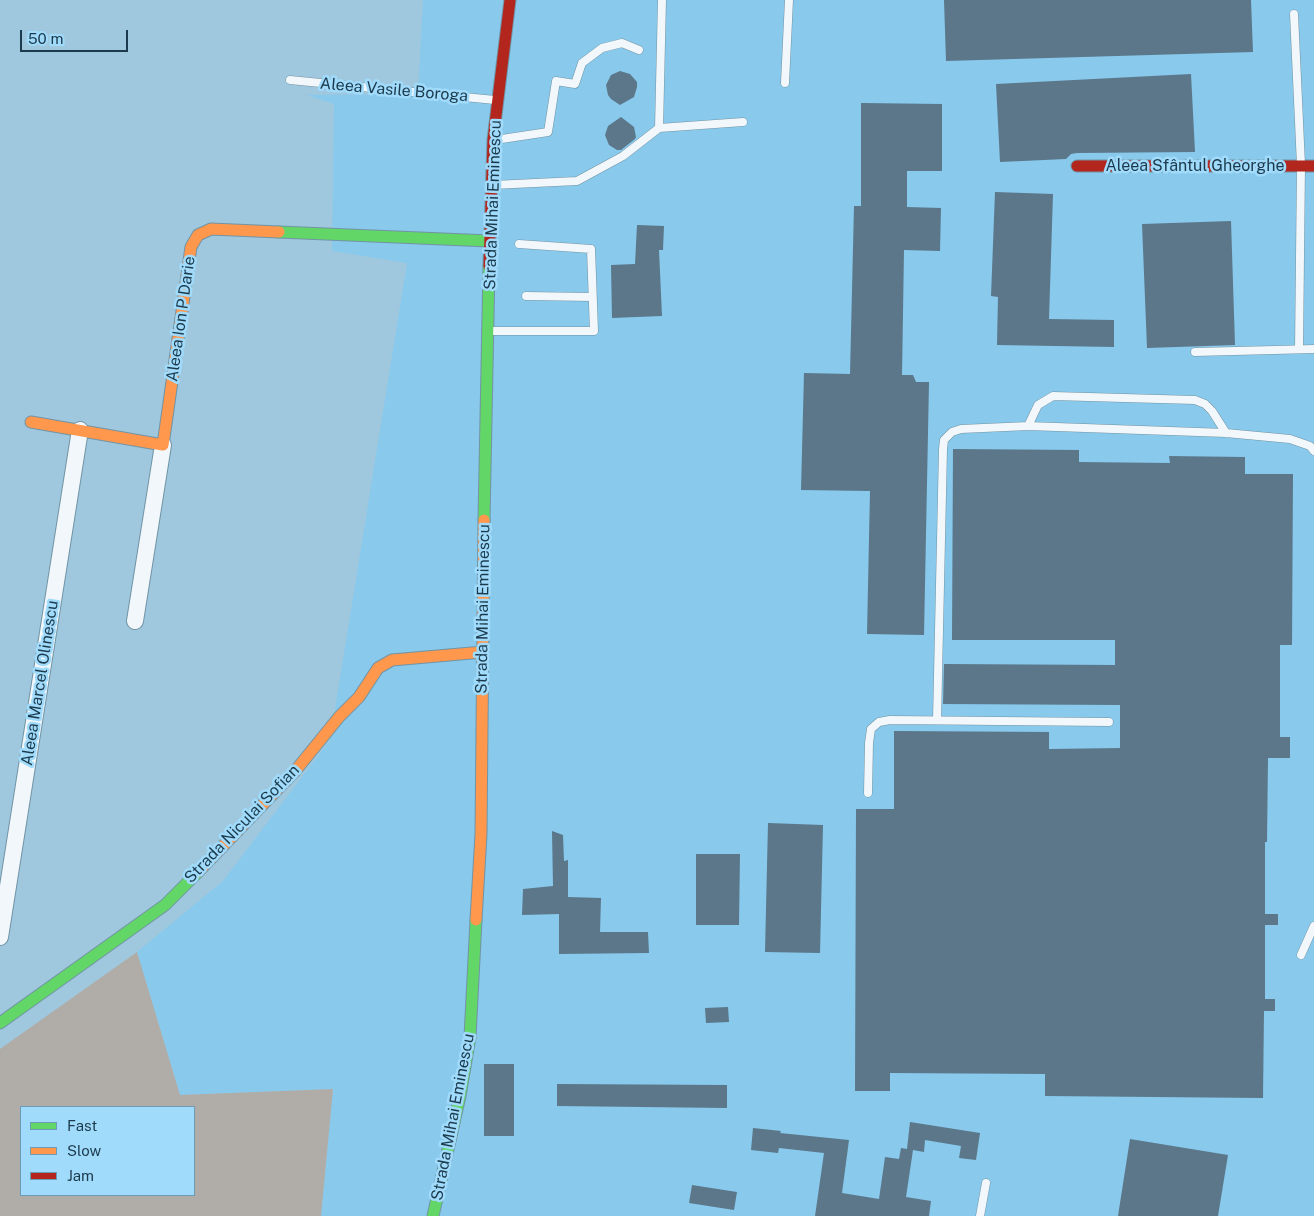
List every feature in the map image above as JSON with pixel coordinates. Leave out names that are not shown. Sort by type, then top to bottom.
[{"type":"street","name":"Strada Mihai Eminescu","points":[[433,1216],[460,1096],[470,1037],[481,834],[491,185],[493,140],[510,0]]},
{"type":"street","name":"Aleea Sfântul Gheorghe","points":[[1077,166],[1314,166]]},
{"type":"street","name":"Aleea Ion P Darie","points":[[162,445],[191,247],[198,235],[211,229],[490,241]]},
{"type":"street","points":[[31,422],[162,445],[135,621]]},
{"type":"street","name":"Aleea Marcel Olinescu","points":[[0,937],[80,430]]},
{"type":"street","name":"Strada Niculai Sofian","points":[[2,1016],[120,939],[165,904],[214,857],[296,770],[339,717],[359,697],[378,668],[392,660],[483,652]]},
{"type":"lane","points":[[659,128],[662,0]]},
{"type":"lane","points":[[785,83],[789,0]]},
{"type":"lane","points":[[1294,14],[1301,165],[1299,349]]},
{"type":"lane","points":[[493,140],[548,132],[556,81],[575,84],[582,63],[602,48],[622,43],[639,50]]},
{"type":"lane","name":"Aleea Vasile Boroga","points":[[290,80],[498,100]]},
{"type":"lane","points":[[491,185],[577,181],[623,156],[659,128],[743,122]]},
{"type":"lane","points":[[488,332],[594,331],[591,249],[519,244]]},
{"type":"lane","points":[[526,296],[592,297]]},
{"type":"lane","points":[[1195,352],[1314,349]]},
{"type":"lane","points":[[1028,426],[1038,404],[1053,396],[1196,400],[1205,404],[1212,411],[1226,433]]},
{"type":"lane","points":[[937,720],[944,440],[952,432],[962,429],[1028,426],[1226,433],[1290,439],[1310,446],[1314,451]]},
{"type":"lane","points":[[868,793],[869,743],[872,730],[879,722],[890,720],[937,720],[1109,722]]},
{"type":"lane","points":[[1302,955],[1314,926]]},
{"type":"lane","points":[[980,1216],[986,1182]]},
{"type":"shaded area","points":[[423,0],[1314,0],[1314,1216],[321,1216],[333,1089],[180,1095],[137,952],[223,881],[330,740],[407,263],[332,251],[334,104],[307,95],[418,94]]},
{"type":"shaded area","points":[[137,952],[180,1095],[333,1089],[321,1216],[0,1216],[0,1049]]},
{"type":"building","points":[[944,0],[1251,0],[1253,52],[946,61]]},
{"type":"building","points":[[620,71],[630,74],[637,82],[637,87],[634,97],[620,105],[608,95],[606,85],[611,75]]},
{"type":"building","points":[[1191,74],[1195,152],[1077,153],[1071,154],[1066,159],[1000,162],[996,84]]},
{"type":"building","points":[[861,103],[942,104],[942,171],[907,171],[907,207],[941,208],[940,251],[904,250],[902,375],[913,375],[916,382],[929,382],[924,635],[867,634],[870,491],[801,490],[804,373],[850,374],[854,206],[861,206]]},
{"type":"building","points":[[621,117],[634,127],[636,137],[621,150],[617,150],[609,145],[605,135],[608,126]]},
{"type":"building","points":[[995,192],[1053,194],[1049,319],[1114,320],[1114,347],[997,345],[998,297],[991,296]]},
{"type":"building","points":[[1231,221],[1235,345],[1147,348],[1142,224]]},
{"type":"building","points":[[637,225],[664,226],[663,250],[659,250],[662,316],[612,318],[611,265],[635,264]]},
{"type":"building","points":[[953,449],[1079,450],[1079,462],[1170,463],[1169,456],[1245,457],[1245,474],[1293,474],[1292,645],[1280,645],[1280,737],[1290,737],[1290,758],[1268,758],[1265,914],[1278,914],[1278,925],[1265,925],[1265,999],[1275,999],[1275,1011],[1264,1011],[1263,1098],[1045,1096],[1045,1074],[890,1073],[890,1091],[855,1091],[856,809],[894,809],[894,731],[1049,732],[1049,749],[1120,748],[1120,705],[943,704],[944,664],[1115,665],[1115,640],[952,640]]},
{"type":"building","points":[[768,823],[823,825],[820,953],[765,952]]},
{"type":"building","points":[[552,831],[563,835],[564,861],[568,860],[568,897],[601,898],[600,932],[648,932],[649,953],[559,954],[559,914],[522,915],[523,889],[553,886]]},
{"type":"building","points":[[696,854],[740,854],[739,925],[696,925]]},
{"type":"building","points":[[728,1007],[729,1022],[706,1023],[705,1008]]},
{"type":"building","points":[[484,1064],[514,1064],[514,1136],[484,1136]]},
{"type":"building","points":[[557,1084],[727,1085],[727,1108],[557,1106]]},
{"type":"building","points":[[910,1122],[980,1133],[976,1160],[959,1158],[961,1146],[925,1140],[924,1152],[913,1150],[906,1197],[931,1201],[929,1216],[815,1216],[824,1153],[779,1148],[778,1153],[751,1150],[753,1128],[781,1131],[780,1133],[849,1140],[842,1193],[879,1199],[885,1157],[899,1159],[901,1148],[907,1149]]},
{"type":"building","points":[[1130,1139],[1228,1155],[1218,1216],[1118,1216]]},
{"type":"building","points":[[692,1185],[737,1192],[734,1210],[689,1203]]},
{"type":"traffic: fast","points":[[279,232],[490,241]]},
{"type":"traffic: fast","points":[[484,520],[489,266]]},
{"type":"traffic: fast","points":[[0,1023],[165,905],[198,872]]},
{"type":"traffic: fast","points":[[433,1216],[460,1096],[470,1037],[476,920]]},
{"type":"traffic: slow","points":[[31,422],[163,445],[191,247],[198,235],[211,229],[279,232]]},
{"type":"traffic: slow","points":[[476,920],[481,834],[484,520]]},
{"type":"traffic: slow","points":[[198,872],[296,770],[339,717],[359,697],[378,668],[392,660],[483,652]]},
{"type":"traffic: jam","points":[[489,266],[493,140],[510,0]]},
{"type":"traffic: jam","points":[[1077,166],[1314,166]]}]
